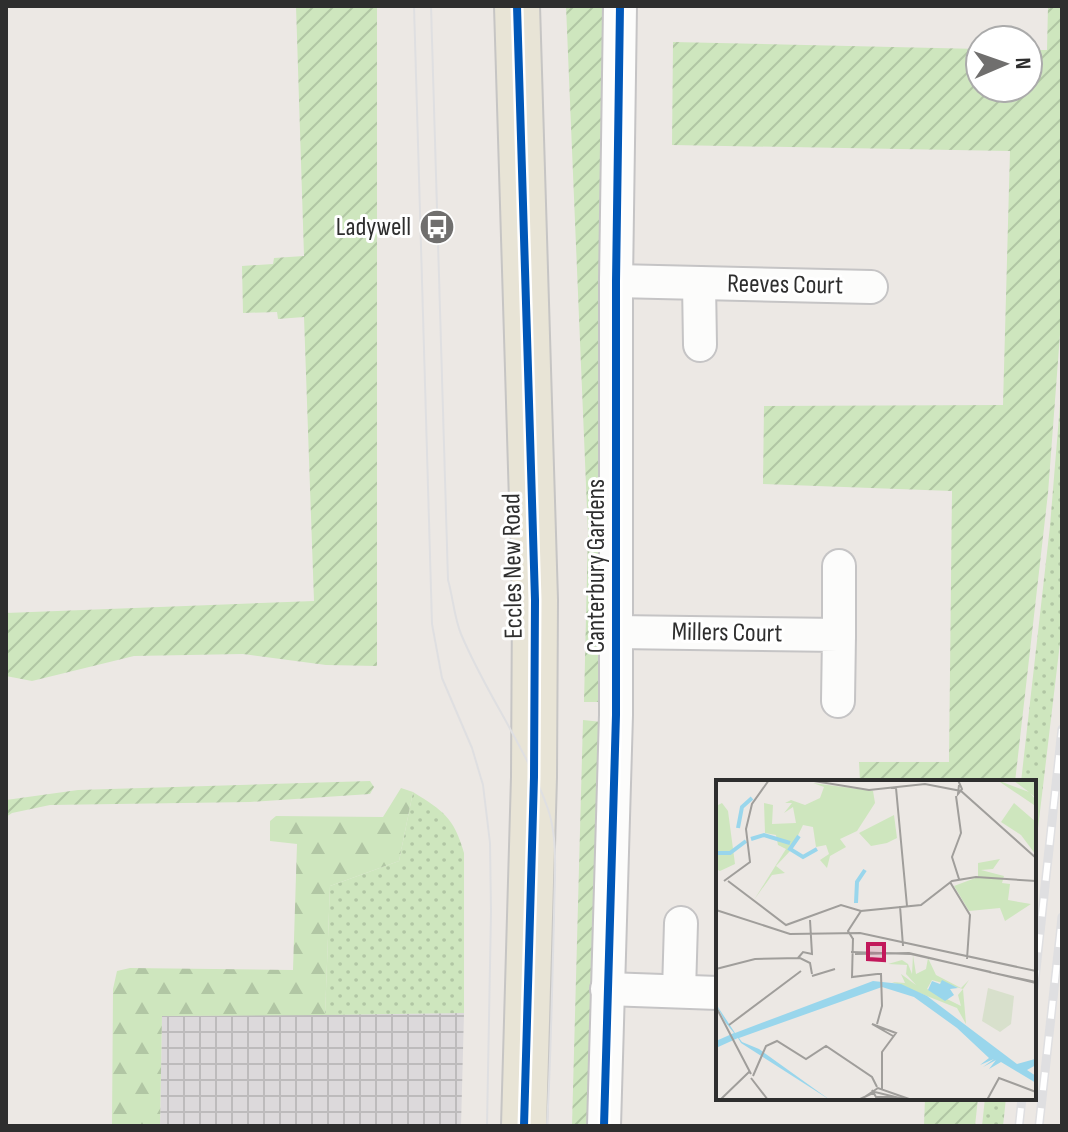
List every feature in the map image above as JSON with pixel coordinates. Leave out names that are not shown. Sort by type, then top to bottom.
[{"type":"main road","name":"Eccles New Road","points":[[517,6],[535,600],[534,808],[524,1126]]},
{"type":"street","name":"Canterbury Gardens","points":[[604,1126],[616,715],[616,281],[620,6]]},
{"type":"street","name":"Reeves Court","points":[[616,281],[871,287]]},
{"type":"street","name":"Reeves Court","points":[[699,283],[700,345]]},
{"type":"street","points":[[838,701],[839,566]]},
{"type":"street","name":"Millers Court","points":[[616,632],[839,635]]},
{"type":"street","points":[[679,991],[681,923]]},
{"type":"street","points":[[607,989],[716,993]]},
{"type":"shaded area","points":[[464,1013],[461,1126],[160,1126],[162,1016]]},
{"type":"green space","points":[[296,6],[377,6],[377,666],[326,665],[243,654],[134,656],[32,681],[6,676],[6,613],[314,601],[304,317],[278,319],[277,312],[243,313],[242,266],[273,264],[274,258],[304,256]]},
{"type":"green space","points":[[566,6],[605,6],[600,413],[609,451],[604,702],[584,702],[588,533]]},
{"type":"green space","points":[[1048,6],[1062,6],[1062,308],[1048,493],[1015,780],[860,780],[859,762],[949,762],[952,491],[763,484],[764,406],[1003,405],[1010,151],[672,145],[673,42],[964,49],[964,104],[1044,104],[1044,50],[1047,50]]},
{"type":"green space","points":[[1062,380],[1062,626],[1036,845],[1036,780],[1021,780],[1050,526]]},
{"type":"green space","points":[[583,720],[602,722],[588,1126],[572,1126]]},
{"type":"green space","points":[[370,781],[374,787],[370,794],[250,802],[50,805],[6,817],[6,800],[78,790]]},
{"type":"green space","points":[[401,788],[413,792],[399,861],[330,886],[325,1015],[162,1016],[160,1126],[112,1126],[113,989],[117,971],[130,968],[293,970],[297,844],[270,841],[270,821],[276,816],[383,817]]},
{"type":"green space","points":[[413,792],[446,816],[456,831],[464,853],[464,1013],[325,1015],[330,886],[399,861]]},
{"type":"green space","points":[[925,1100],[978,1100],[975,1126],[924,1126]]},
{"type":"green space","points":[[985,1100],[1006,1100],[1003,1126],[982,1126]]},
{"type":"tram line","points":[[414,6],[432,624],[442,678],[472,748],[483,785],[490,843],[487,1126]]},
{"type":"tram line","points":[[431,6],[448,580],[461,634],[529,764],[551,821],[555,877],[547,1126]]},
{"type":"railway","points":[[1036,970],[1062,729]]},
{"type":"railway","points":[[1039,1126],[1062,917]]},
{"type":"railway","points":[[1019,1126],[1022,1100]]},
{"type":"cycle path","points":[[517,6],[535,600],[534,777],[524,1126]]},
{"type":"cycle path","points":[[604,1126],[616,715],[616,281],[620,6]]},
{"type":"place","name":"Ladywell","points":[[437,227]]}]
